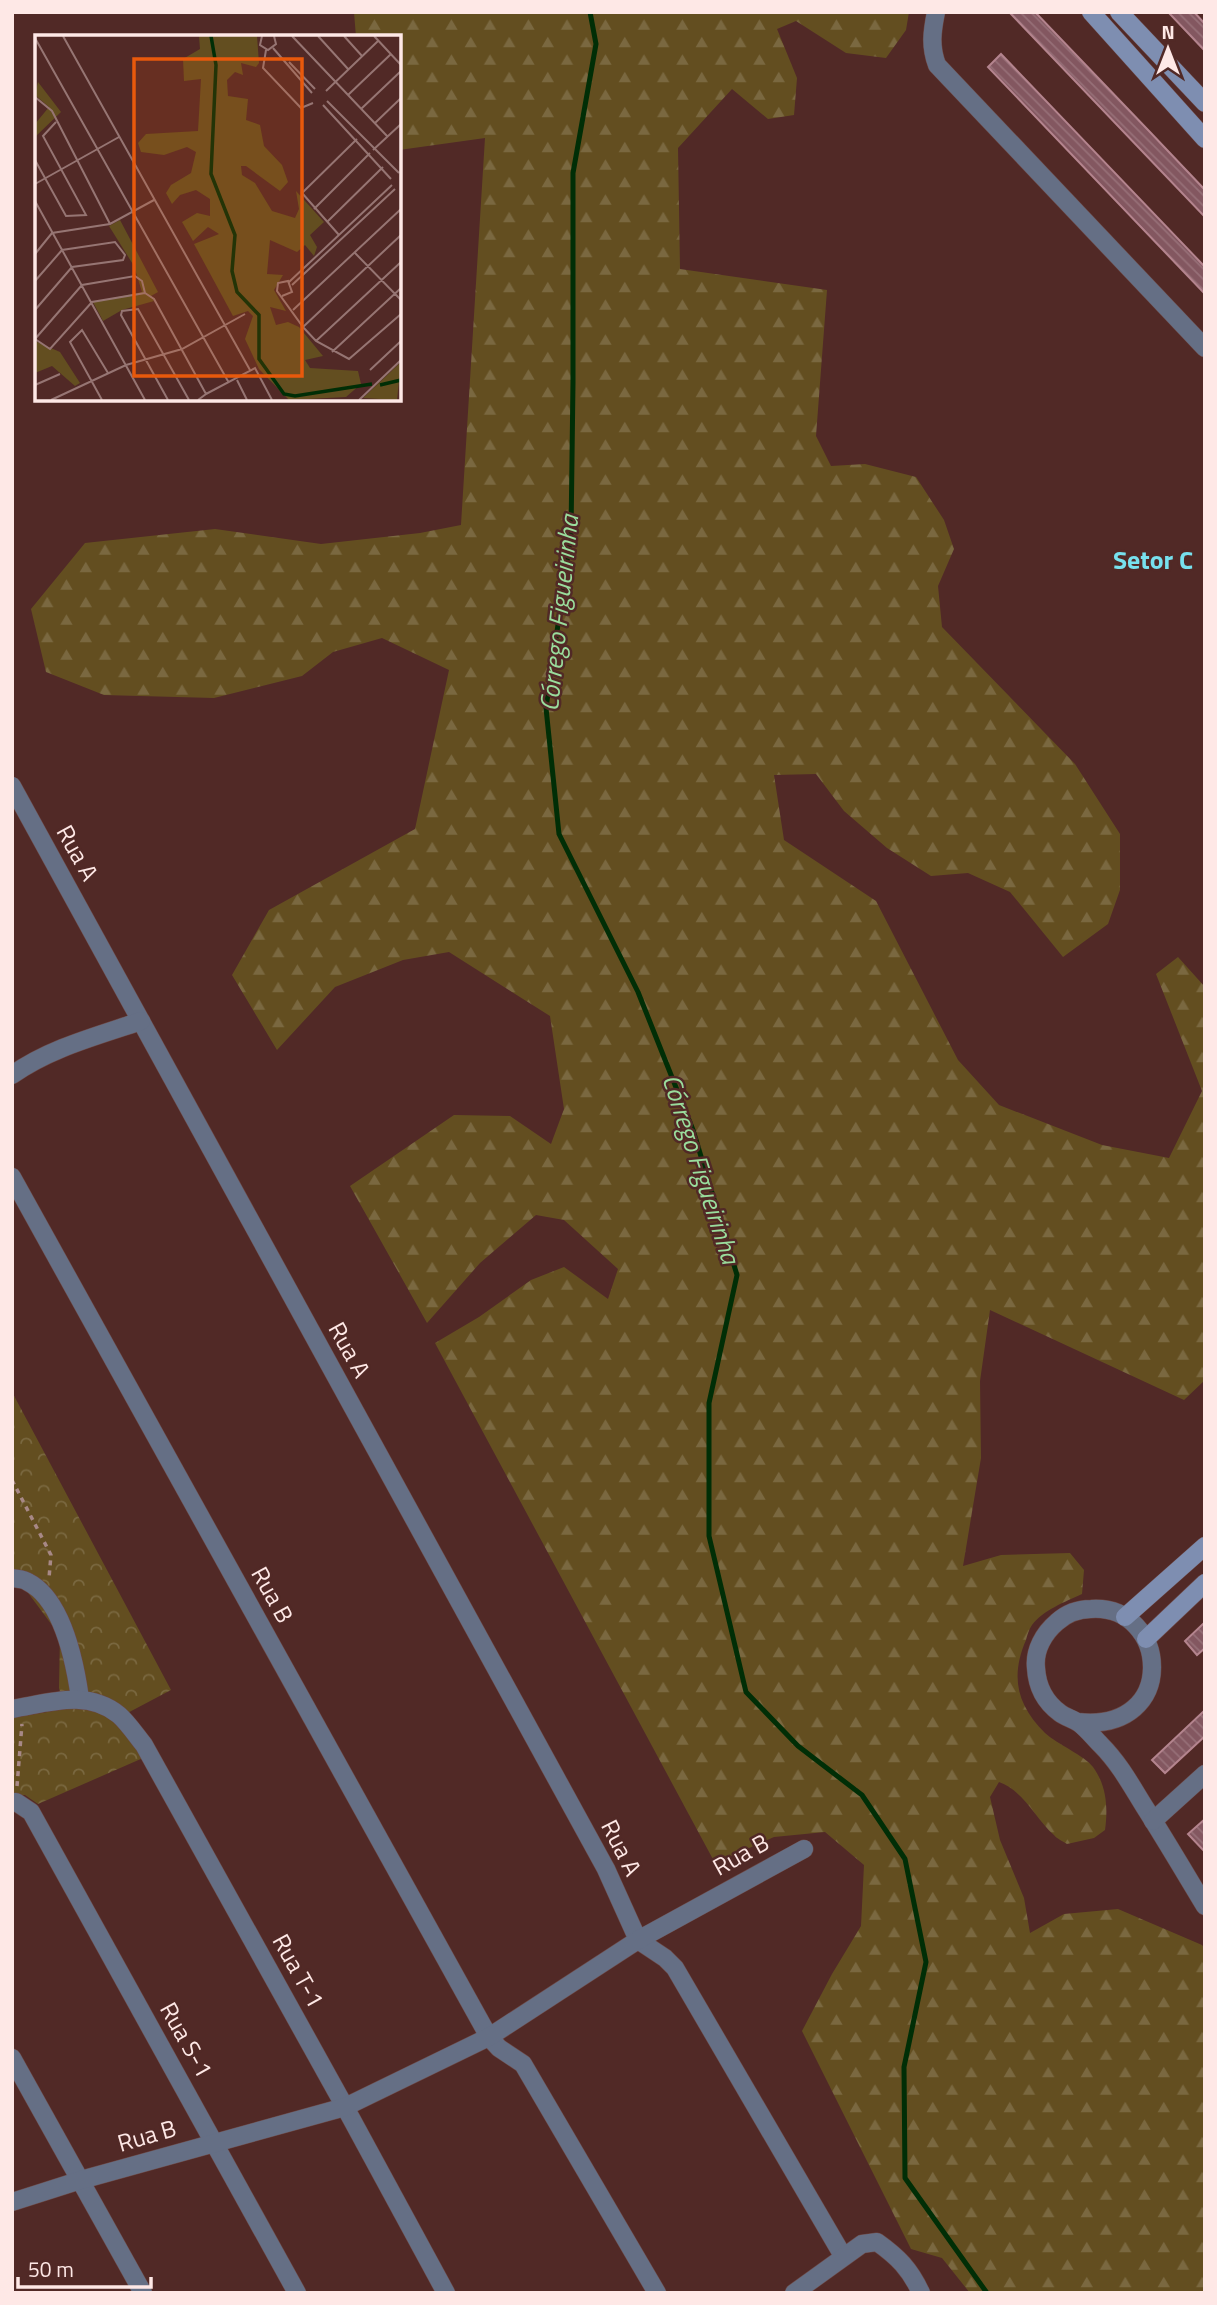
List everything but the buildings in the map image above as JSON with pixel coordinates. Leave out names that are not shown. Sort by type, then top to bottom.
[{"type":"street","points":[[936,12],[931,50],[937,65],[1205,348]]},
{"type":"street","points":[[1091,12],[1205,139]]},
{"type":"street","points":[[1119,12],[1205,103]]},
{"type":"street","name":"Rua A","points":[[12,786],[606,1869],[638,1940]]},
{"type":"street","points":[[12,1075],[31,1061],[141,1021]]},
{"type":"street","name":"Rua B","points":[[12,1177],[489,2037],[499,2048],[523,2064],[657,2293]]},
{"type":"street","points":[[1125,1617],[1205,1546]]},
{"type":"street","points":[[1146,1639],[1205,1583]]},
{"type":"street","points":[[18,1708],[80,1698],[76,1672],[56,1610],[27,1584]]},
{"type":"street","points":[[1100,1608],[1119,1613],[1134,1624],[1146,1639],[1152,1657],[1152,1676],[1145,1695],[1133,1710],[1116,1720],[1097,1724],[1078,1722],[1060,1714],[1046,1701],[1038,1684],[1035,1664],[1039,1646],[1049,1629],[1063,1616],[1081,1609],[1100,1608]]},
{"type":"street","name":"Rua T-1","points":[[80,1698],[99,1703],[119,1716],[144,1745],[446,2293]]},
{"type":"street","points":[[1116,1720],[1116,1761]]},
{"type":"street","points":[[1078,1722],[1116,1761],[1205,1906]]},
{"type":"street","points":[[1153,1821],[1205,1774]]},
{"type":"street","name":"Rua S-1","points":[[20,1806],[215,2143],[297,2293]]},
{"type":"street","name":"Rua B","points":[[12,2202],[81,2180],[345,2107],[489,2037],[638,1940],[804,1849]]},
{"type":"street","points":[[638,1940],[675,1968],[843,2256]]},
{"type":"street","points":[[12,2058],[143,2293]]},
{"type":"street","points":[[794,2293],[862,2244],[877,2242],[897,2256],[914,2278],[921,2293]]},
{"type":"path","points":[[12,1480],[51,1555],[49,1578],[27,1584]]},
{"type":"path","points":[[18,1708],[20,1806]]},
{"type":"green space","points":[[354,12],[909,12],[906,30],[886,58],[846,53],[796,21],[777,29],[797,78],[794,115],[768,119],[732,89],[678,148],[680,269],[827,290],[816,436],[831,466],[865,464],[916,477],[944,520],[954,549],[938,586],[942,627],[1075,764],[1120,834],[1120,890],[1108,924],[1063,957],[1010,892],[968,873],[931,876],[887,848],[844,811],[816,774],[774,775],[784,840],[876,901],[958,1060],[999,1105],[1102,1145],[1169,1158],[1202,1091],[1156,974],[1178,957],[1205,987],[1205,1380],[1184,1400],[990,1310],[980,1381],[981,1458],[963,1566],[1001,1555],[1070,1553],[1084,1570],[1082,1594],[1048,1611],[1031,1627],[1021,1653],[1018,1678],[1022,1701],[1035,1722],[1050,1737],[1089,1763],[1098,1774],[1105,1798],[1105,1830],[1094,1838],[1067,1844],[1055,1836],[1008,1786],[999,1782],[990,1797],[1000,1840],[1024,1898],[1030,1933],[1064,1914],[1118,1909],[1202,1945],[1205,1949],[1205,2293],[970,2293],[942,2258],[911,2249],[802,2031],[861,1926],[864,1865],[825,1832],[774,1837],[715,1863],[435,1343],[479,1317],[531,1280],[564,1267],[608,1299],[618,1269],[564,1220],[536,1215],[480,1263],[427,1323],[350,1186],[454,1115],[510,1116],[551,1144],[564,1109],[550,1016],[449,952],[403,960],[335,987],[277,1050],[232,975],[269,910],[415,829],[449,670],[382,638],[333,652],[302,676],[214,698],[104,695],[46,672],[31,609],[85,543],[215,529],[321,544],[420,533],[461,525],[485,138],[401,150],[401,35],[356,35]]},
{"type":"green space","points":[[12,1392],[171,1690],[118,1718],[143,1758],[38,1804],[25,1795],[12,1795],[12,1718],[65,1709],[59,1688],[60,1636],[12,1571]]},
{"type":"waterway","name":"Córrego Figueirinha","points":[[590,12],[596,44],[573,173],[571,534],[546,708],[559,834],[638,992],[693,1130],[737,1275],[709,1403],[709,1536],[746,1692],[798,1746],[862,1795],[905,1859],[926,1962],[904,2067],[905,2178],[987,2293]]},
{"type":"district","name":"Setor C","points":[[1153,560]]}]
